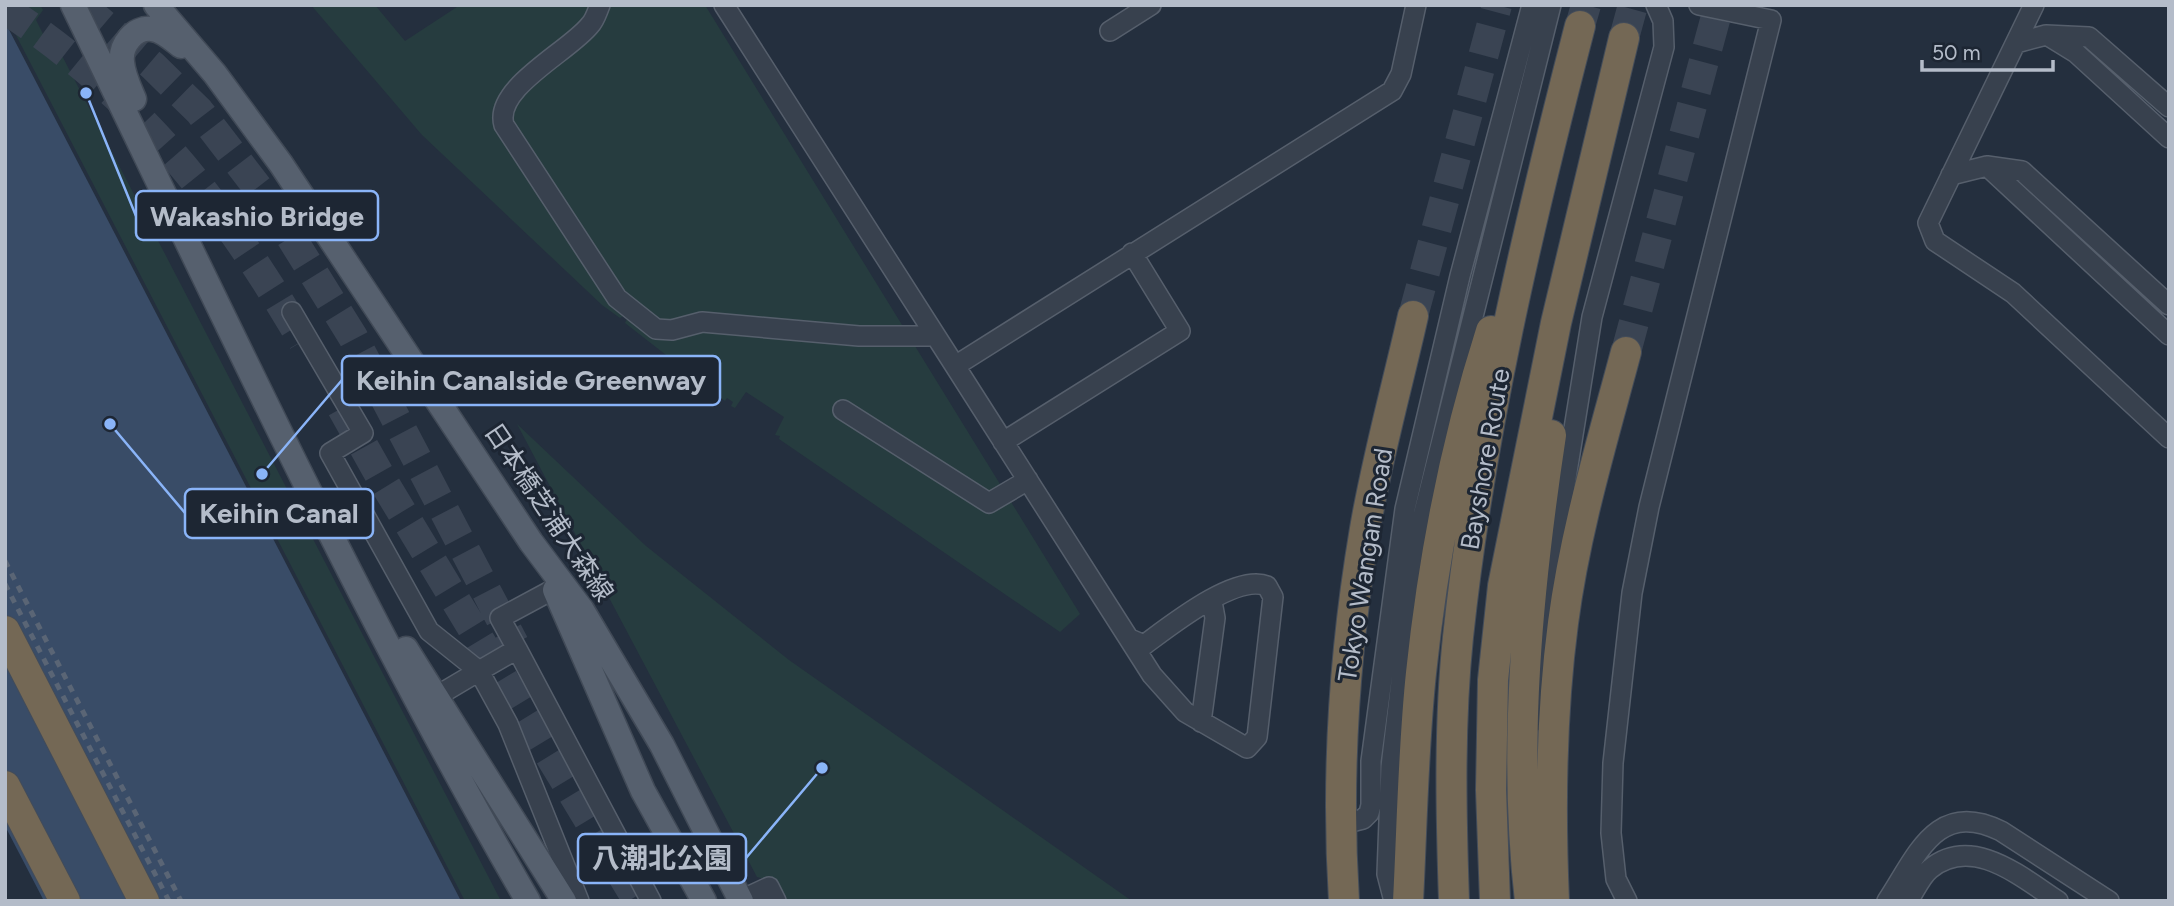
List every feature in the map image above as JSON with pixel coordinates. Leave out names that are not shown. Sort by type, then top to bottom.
[{"type":"highway","name":"Bayshore Route","points":[[1454,901],[1452,778],[1458,639],[1486,440],[1540,181],[1580,26]]},
{"type":"highway","name":"Bayshore Route","points":[[1495,901],[1490,790],[1493,680],[1498,629],[1522,483],[1556,323],[1624,38]]},
{"type":"highway","points":[[1408,901],[1421,674],[1437,562],[1474,384],[1540,181]]},
{"type":"highway","name":"Tokyo Wangan Road","points":[[1344,901],[1339,773],[1352,612],[1366,526],[1413,316]]},
{"type":"highway","points":[[1530,901],[1522,786],[1532,597],[1541,507],[1555,414],[1556,323]]},
{"type":"highway","points":[[1554,901],[1552,791],[1563,623],[1590,488],[1626,352]]},
{"type":"highway","points":[[5,631],[144,901]]},
{"type":"highway","points":[[5,786],[65,901]]},
{"type":"main road","name":"日本橋芝浦大森線","points":[[156,5],[215,75],[281,164],[531,542],[582,610],[662,745],[741,901]]},
{"type":"main road","points":[[73,6],[312,495],[441,746],[528,901]]},
{"type":"main road","points":[[186,237],[124,73],[121,59],[124,46],[140,31],[150,29],[161,32],[215,75]]},
{"type":"main road","points":[[312,495],[564,901]]},
{"type":"main road","points":[[531,542],[643,791],[704,901]]},
{"type":"lane","points":[[600,5],[591,24],[538,68],[508,99],[501,115],[536,177],[617,299],[644,322],[664,331],[702,322],[859,336],[935,336]]},
{"type":"lane","points":[[724,5],[1152,675],[1185,712],[1201,722],[1247,748],[1257,737],[1273,597],[1267,586],[1248,583],[1225,591],[1144,645],[1130,639]]},
{"type":"lane","points":[[1110,31],[1151,5]]},
{"type":"lane","points":[[955,366],[1392,91],[1401,74],[1416,5]]},
{"type":"lane","points":[[1339,825],[1363,819],[1371,805],[1373,748],[1405,509],[1500,121],[1532,5]]},
{"type":"lane","points":[[1394,901],[1387,874],[1391,767],[1418,536],[1551,5]]},
{"type":"lane","points":[[1522,786],[1535,740],[1556,540],[1592,317],[1664,47],[1663,21],[1656,5]]},
{"type":"lane","points":[[1627,901],[1616,879],[1611,834],[1614,763],[1632,593],[1649,507],[1774,13],[1699,5]]},
{"type":"lane","points":[[2034,5],[1928,223],[1934,241],[2013,293],[2169,438]]},
{"type":"lane","points":[[2016,43],[2046,35],[2089,37],[2169,107]]},
{"type":"lane","points":[[2046,35],[2076,53],[2169,138]]},
{"type":"lane","points":[[1951,175],[1987,166],[2022,171],[2169,305]]},
{"type":"lane","points":[[1987,166],[2169,335]]},
{"type":"lane","points":[[1003,442],[1180,331],[1132,253]]},
{"type":"lane","points":[[292,312],[363,433],[330,453],[429,631],[479,671],[508,724],[579,901]]},
{"type":"lane","points":[[843,410],[989,503],[1028,480]]},
{"type":"lane","points":[[554,589],[500,618],[651,901]]},
{"type":"lane","points":[[1201,722],[1215,618],[1213,607],[1206,603]]},
{"type":"lane","points":[[437,696],[517,649]]},
{"type":"lane","points":[[1886,901],[1932,833],[1952,822],[1969,821],[1986,823],[2001,831],[2109,901]]},
{"type":"lane","points":[[1909,901],[1928,870],[1960,854],[1980,856],[2013,872],[2058,901]]},
{"type":"lane","points":[[741,901],[769,887],[776,901]]},
{"type":"green space","points":[[5,5],[40,5],[43,10],[36,20],[50,48],[58,48],[501,901],[465,901],[5,14]]},
{"type":"green space","points":[[311,5],[375,5],[405,41],[460,5],[705,5],[1080,614],[1060,632],[779,439],[780,436],[775,435],[784,417],[746,392],[735,408],[731,406],[733,402],[727,398],[725,401],[625,323],[627,319],[623,316],[620,318],[602,305],[422,135]]},
{"type":"green space","points":[[517,424],[646,546],[789,660],[1132,901],[782,901],[771,881],[757,877]]},
{"type":"water","points":[[5,22],[461,901],[44,901],[5,826]]},
{"type":"tunnel","points":[[81,5],[153,66],[199,111],[271,205],[353,337],[514,644]]},
{"type":"tunnel","points":[[1413,316],[1497,5]]},
{"type":"tunnel","points":[[1580,26],[1586,5]]},
{"type":"tunnel","points":[[1624,38],[1633,5]]},
{"type":"tunnel","points":[[1626,352],[1719,5]]},
{"type":"tunnel","points":[[5,9],[55,44],[99,80],[175,157],[240,242],[303,341]]},
{"type":"tunnel","points":[[342,408],[383,481],[638,901]]},
{"type":"railway","points":[[5,561],[181,901]]},
{"type":"railway","points":[[5,584],[169,901]]},
{"type":"place","name":"Wakashio Bridge","points":[[86,93]]},
{"type":"place","name":"Keihin Canal","points":[[110,424]]},
{"type":"place","name":"Keihin Canalside Greenway","points":[[262,474]]},
{"type":"place","name":"八潮北公園","points":[[822,768]]}]
